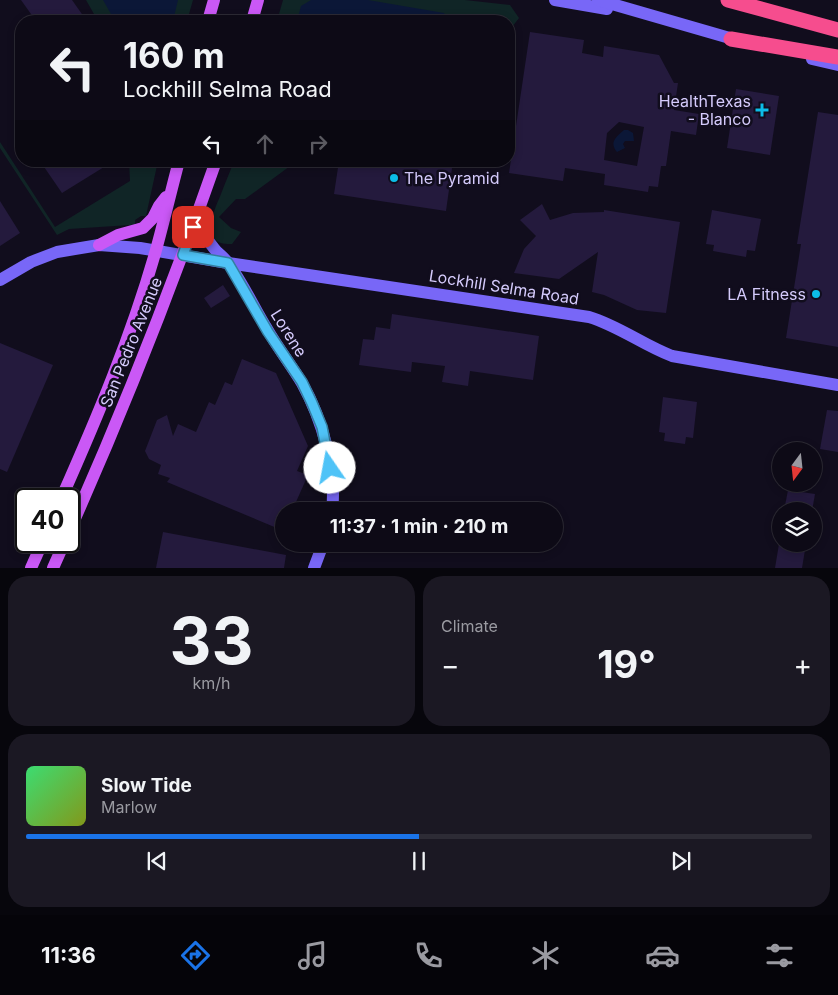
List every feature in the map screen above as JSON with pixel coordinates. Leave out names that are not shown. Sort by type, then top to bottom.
[{"type":"highway","points":[[728,0],[838,30]]},
{"type":"highway","points":[[731,39],[838,57]]},
{"type":"main road","points":[[210,15],[214,0]]},
{"type":"main road","points":[[254,15],[258,0]]},
{"type":"main road","points":[[555,0],[673,22]]},
{"type":"main road","points":[[598,0],[731,39],[838,66]]},
{"type":"main road","name":"San Pedro Avenue","points":[[66,488],[123,349],[156,251],[177,167]]},
{"type":"main road","name":"San Pedro Avenue","points":[[80,506],[149,343],[214,167]]},
{"type":"main road","points":[[99,245],[118,234],[143,228],[153,218],[159,206],[171,191]]},
{"type":"main road","name":"Lorene","points":[[198,212],[202,230],[207,240],[228,263],[268,332],[302,382],[312,403],[322,427],[333,488],[332,502]]},
{"type":"main road","name":"Lockhill Selma Road","points":[[0,280],[31,262],[57,252],[99,245],[156,251],[588,316],[613,326],[654,350],[672,356],[838,385]]},
{"type":"main road","points":[[314,568],[320,552]]},
{"type":"main road","points":[[33,564],[53,568],[60,553]]},
{"type":"green space","points":[[86,0],[193,0],[189,15],[95,15]]},
{"type":"green space","points":[[283,0],[465,0],[510,5],[519,18],[515,23],[515,15],[279,15]]},
{"type":"green space","points":[[0,142],[55,227],[130,181],[129,167],[157,167],[146,216],[141,216],[135,220],[135,224],[69,229],[57,235],[0,148]]},
{"type":"green space","points":[[232,167],[289,167],[245,199],[236,199],[219,217],[231,228],[241,232],[232,244],[221,243],[211,234],[212,218]]},
{"type":"water","points":[[103,0],[178,0],[174,15],[112,15]]},
{"type":"water","points":[[311,0],[368,0],[444,13],[445,15],[299,15],[301,6]]},
{"type":"water","points":[[624,130],[633,133],[634,141],[625,141],[623,144],[625,148],[617,152],[614,142],[616,137]]},
{"type":"building","points":[[21,0],[72,0],[83,15],[32,15]]},
{"type":"building","points":[[530,32],[584,40],[582,53],[603,57],[604,46],[659,55],[674,83],[678,83],[674,110],[699,114],[696,135],[671,131],[666,166],[661,166],[658,187],[649,186],[648,192],[604,185],[605,174],[565,168],[563,181],[509,173],[510,167],[515,167],[515,133]],"holes":[[[619,122],[644,127],[637,166],[604,160],[607,133]]]},
{"type":"building","points":[[736,89],[779,96],[770,155],[727,148]]},
{"type":"building","points":[[818,112],[838,115],[838,347],[786,338],[801,244],[797,244]]},
{"type":"building","points":[[44,167],[104,167],[62,193]]},
{"type":"building","name":"The Pyramid","points":[[338,167],[452,167],[446,211],[334,194]]},
{"type":"building","points":[[0,201],[20,233],[0,246]]},
{"type":"building","points":[[542,204],[550,220],[573,213],[604,212],[604,210],[680,222],[666,313],[637,310],[604,295],[592,292],[598,252],[559,279],[514,273],[524,249],[536,236],[520,220]]},
{"type":"building","points":[[712,210],[761,219],[755,251],[747,250],[746,257],[713,251],[714,245],[706,244]]},
{"type":"building","points":[[223,285],[230,296],[211,308],[204,298]]},
{"type":"building","points":[[392,314],[539,336],[533,380],[470,371],[468,386],[442,382],[445,366],[412,362],[411,372],[359,365],[363,339],[374,340],[376,327],[390,329]]},
{"type":"building","points":[[0,343],[53,365],[7,472],[0,469]]},
{"type":"building","points":[[242,359],[276,373],[308,446],[297,471],[308,475],[296,502],[275,502],[275,527],[167,482],[170,478],[158,474],[161,465],[149,459],[145,451],[157,420],[167,415],[173,436],[178,424],[196,432],[209,402],[215,405],[225,382],[232,385]]},
{"type":"building","points":[[663,397],[697,402],[693,438],[686,437],[685,444],[664,441],[665,433],[659,432]]},
{"type":"building","points":[[827,410],[838,411],[838,452],[822,449],[821,442]]},
{"type":"building","points":[[788,492],[815,494],[814,502],[786,502]]},
{"type":"building","points":[[163,532],[286,555],[284,568],[156,568]]},
{"type":"building","points":[[778,552],[805,552],[802,568],[775,568]]},
{"type":"place","name":"HealthTexas - Blanco","points":[[762,110]]},
{"type":"place","name":"The Pyramid","points":[[394,178]]},
{"type":"place","name":"LA Fitness","points":[[816,294]]},
{"type":"route","points":[[193,227],[183,255],[228,263],[268,332],[302,382],[322,427],[330,468]]}]
